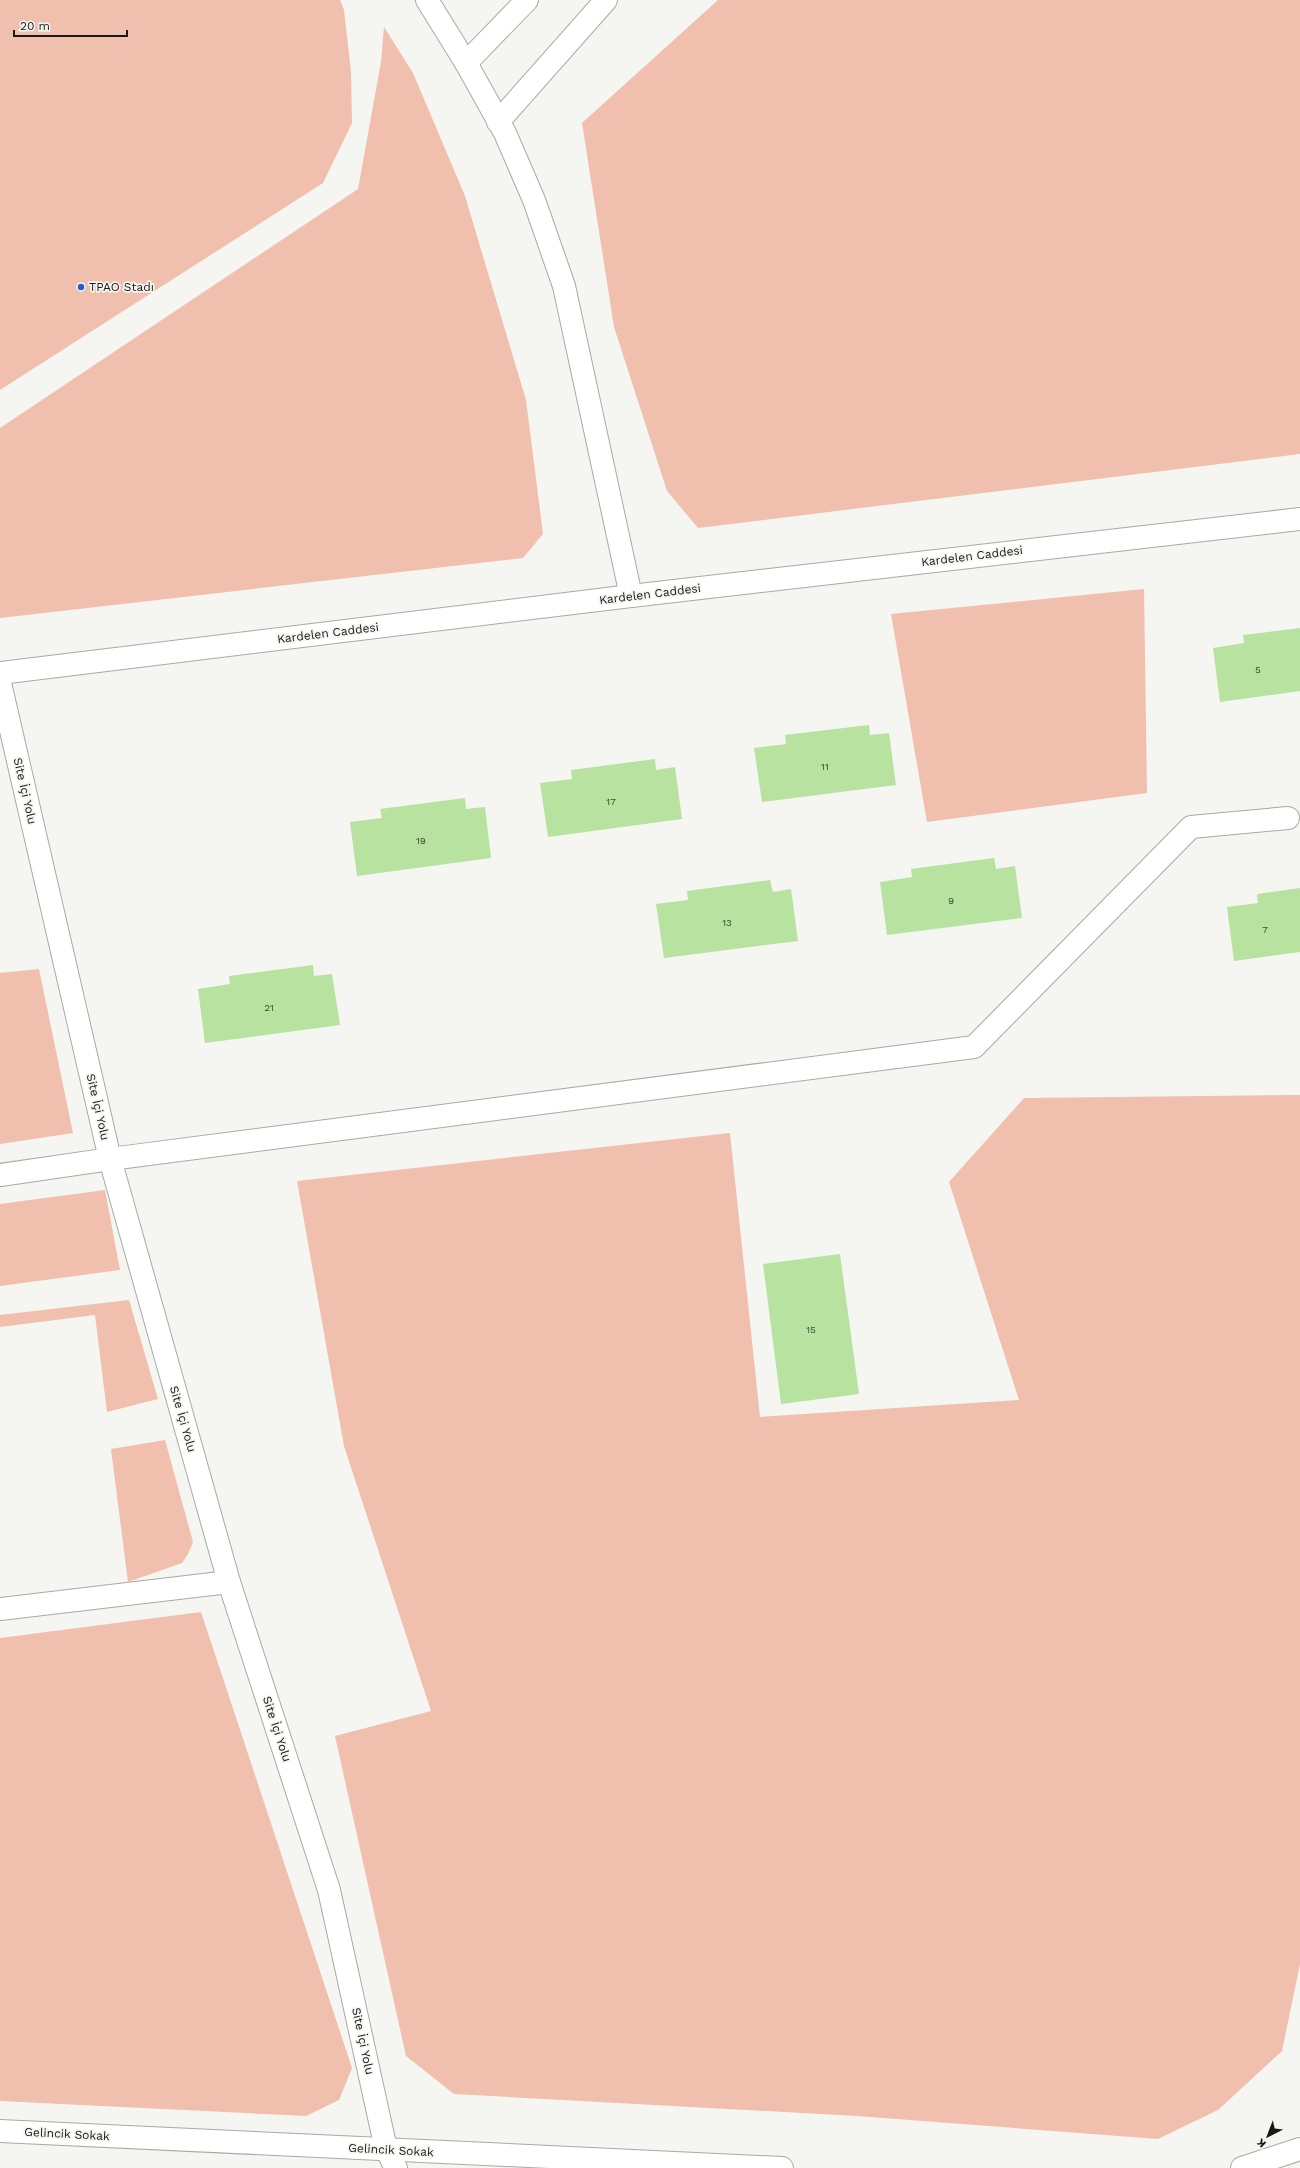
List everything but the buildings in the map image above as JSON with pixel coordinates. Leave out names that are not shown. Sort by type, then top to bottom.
[{"type":"street","points":[[427,0],[466,63],[498,122],[534,200],[564,286],[631,596]]},
{"type":"street","points":[[466,63],[527,0]]},
{"type":"street","points":[[498,122],[606,0]]},
{"type":"street","name":"Kardelen Caddesi","points":[[0,673],[631,596],[1300,519]]},
{"type":"street","name":"Site İçi Yolu","points":[[0,683],[110,1159],[229,1582],[329,1890],[391,2159]]},
{"type":"street","points":[[0,1175],[110,1159],[974,1048],[1191,827],[1288,818]]},
{"type":"street","points":[[0,1609],[229,1582]]},
{"type":"street","name":"Gelincik Sokak","points":[[0,2131],[391,2159],[782,2168]]},
{"type":"street","points":[[1242,2168],[1300,2149]]},
{"type":"shaded area","name":"TPAO Stadı","points":[[0,0],[340,0],[344,10],[351,72],[352,123],[323,183],[0,390]]},
{"type":"shaded area","points":[[718,0],[1300,0],[1300,454],[698,528],[667,491],[614,327],[582,123]]},
{"type":"shaded area","points":[[384,27],[413,73],[465,196],[526,400],[543,534],[523,558],[0,618],[0,428],[358,189],[381,62]]},
{"type":"shaded area","points":[[1144,589],[1147,793],[927,822],[891,614]]},
{"type":"shaded area","points":[[39,969],[73,1133],[0,1144],[0,973]]},
{"type":"shaded area","points":[[1300,1095],[1300,1964],[1282,2051],[1218,2110],[1158,2139],[857,2116],[454,2094],[406,2056],[335,1736],[431,1711],[344,1446],[297,1181],[730,1133],[760,1417],[1019,1400],[949,1182],[1024,1098]]},
{"type":"shaded area","points":[[105,1190],[120,1270],[0,1286],[0,1204]]},
{"type":"shaded area","points":[[129,1300],[158,1399],[107,1412],[95,1315],[0,1327],[0,1315]]},
{"type":"shaded area","points":[[165,1440],[193,1542],[182,1563],[128,1582],[111,1449]]},
{"type":"shaded area","points":[[201,1612],[352,2068],[339,2100],[306,2116],[0,2101],[0,1638]]},
{"type":"place","name":"TPAO Stadı","points":[[81,287]]}]
